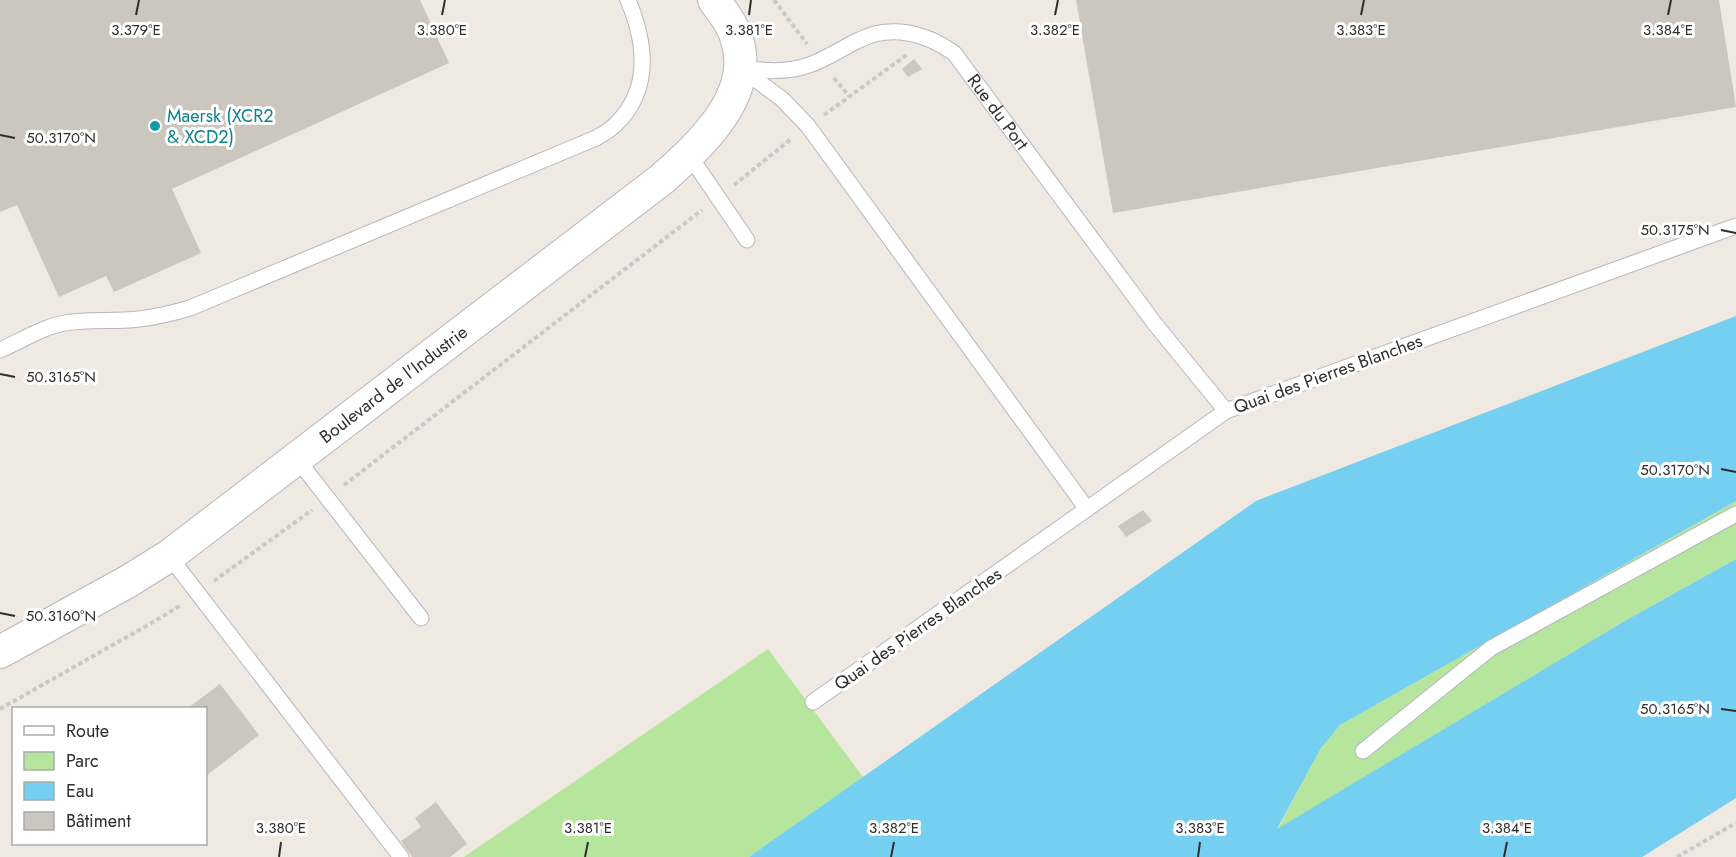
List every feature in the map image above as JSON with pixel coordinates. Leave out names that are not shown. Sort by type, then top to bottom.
[{"type":"street","points":[[714,0],[729,20],[737,39],[740,68]]},
{"type":"street","name":"Boulevard de l'Industrie","points":[[0,652],[127,582],[169,556],[662,179],[718,124],[734,90],[740,68]]},
{"type":"lane","points":[[0,350],[47,328],[62,324],[78,321],[139,319],[172,314],[190,308],[596,138],[614,126],[627,112],[642,77],[644,60],[641,40],[628,0]]},
{"type":"lane","name":"Rue du Port","points":[[740,68],[766,71],[797,69],[820,61],[861,39],[879,33],[896,32],[930,38],[954,53],[1155,324],[1226,411]]},
{"type":"lane","points":[[740,68],[782,99],[808,126],[1087,509]]},
{"type":"lane","points":[[689,155],[747,240]]},
{"type":"lane","name":"Quai des Pierres Blanches","points":[[813,702],[1226,411],[1736,226]]},
{"type":"lane","points":[[297,459],[421,618]]},
{"type":"lane","points":[[1363,750],[1491,648],[1736,514]]},
{"type":"lane","points":[[169,556],[401,857]]},
{"type":"path","points":[[0,709],[155,621],[198,593],[327,498],[808,126],[930,38]]},
{"type":"path","points":[[1677,857],[1736,823]]},
{"type":"green space","points":[[1736,501],[1736,559],[1623,622],[1277,830],[1321,748],[1340,725]]},
{"type":"green space","points":[[768,649],[863,777],[749,857],[464,857]]},
{"type":"water","points":[[1736,316],[1736,501],[1340,725],[1321,748],[1277,829],[1623,622],[1736,559],[1736,798],[1642,857],[749,857],[1256,501]]},
{"type":"building","name":"Maersk (XCR2 & XCD2)","points":[[0,0],[420,0],[449,63],[172,189],[201,253],[114,292],[106,276],[59,297],[17,205],[0,212]]},
{"type":"building","points":[[1076,0],[1719,0],[1736,107],[1113,213]]},
{"type":"building","points":[[914,59],[922,69],[908,77],[902,69]]},
{"type":"building","points":[[1143,510],[1152,521],[1126,537],[1118,526]]},
{"type":"building","points":[[220,684],[259,735],[207,775],[207,707],[189,707]]},
{"type":"building","points":[[436,802],[467,844],[450,857],[412,857],[401,841],[421,827],[415,818]]},
{"type":"place","name":"Maersk (XCR2 & XCD2)","points":[[155,126]]}]
